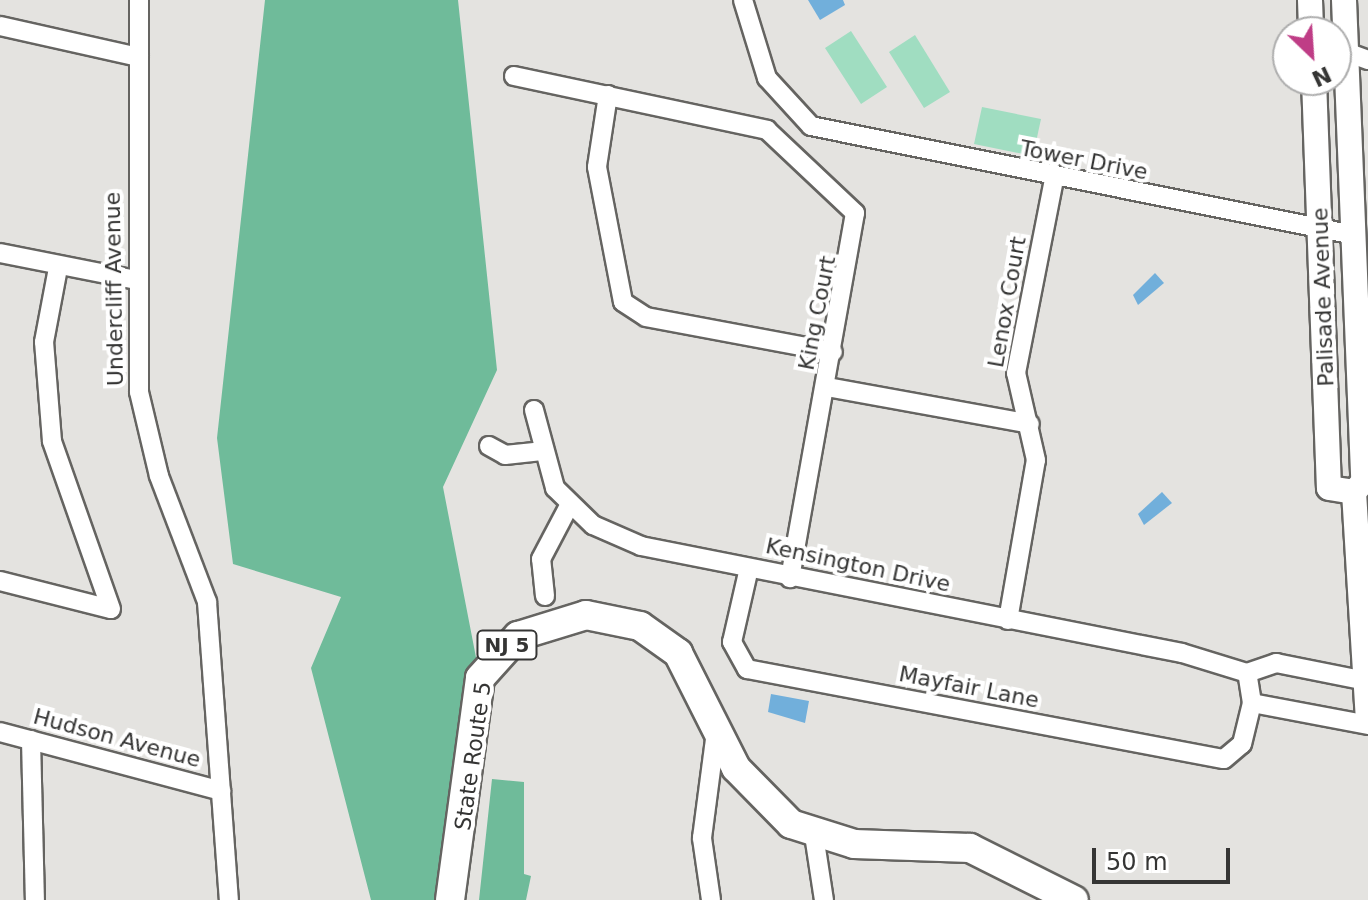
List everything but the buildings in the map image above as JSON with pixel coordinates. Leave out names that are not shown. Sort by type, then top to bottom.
[{"type":"main road","name":"Palisade Avenue","points":[[1315,96],[1329,488],[1361,493]]},
{"type":"main road","name":"Palisade Avenue","points":[[1350,96],[1349,234],[1359,267],[1361,493],[1368,723]]},
{"type":"main road","name":"State Route 5","points":[[450,900],[480,678],[518,636],[586,615],[640,626],[678,653],[717,720],[752,792],[814,835],[970,848],[1074,900]]},
{"type":"street","name":"Undercliff Avenue","points":[[139,0],[136,280],[146,431],[197,564],[212,628],[229,900]]},
{"type":"street","name":"Tower Drive","points":[[743,0],[767,78],[811,126],[1054,179],[1349,234]]},
{"type":"street","points":[[0,26],[139,57]]},
{"type":"street","points":[[514,76],[608,95],[597,167],[623,302],[646,317],[833,352]]},
{"type":"street","name":"King Court","points":[[608,95],[733,118],[767,130],[855,213],[827,387],[790,578]]},
{"type":"street","name":"Lenox Court","points":[[1008,620],[1036,460],[1016,373],[1054,179]]},
{"type":"street","points":[[0,253],[58,268],[136,280]]},
{"type":"street","points":[[0,581],[111,609],[52,441],[44,342],[58,268]]},
{"type":"street","points":[[827,387],[1030,424]]},
{"type":"street","points":[[534,410],[542,451],[569,506],[541,559],[545,596]]},
{"type":"street","points":[[489,446],[505,455],[542,451]]},
{"type":"street","name":"Kensington Drive","points":[[569,506],[641,546],[1008,620],[1247,673],[1271,663],[1366,681]]},
{"type":"street","name":"Mayfair Lane","points":[[749,568],[732,642],[747,669],[1214,759],[1242,744],[1252,703]]},
{"type":"street","points":[[1247,673],[1252,703],[1368,723]]},
{"type":"street","points":[[711,900],[702,838],[717,720]]},
{"type":"street","name":"Hudson Avenue","points":[[0,732],[221,791]]},
{"type":"street","points":[[31,740],[35,900]]},
{"type":"street","points":[[814,835],[824,900]]},
{"type":"green space","points":[[265,0],[458,0],[497,370],[443,487],[480,678],[450,900],[371,900],[311,668],[341,597],[233,564],[217,438]]},
{"type":"green space","points":[[851,31],[887,87],[861,104],[825,48]]},
{"type":"green space","points":[[915,35],[950,92],[924,108],[889,52]]},
{"type":"green space","points":[[982,107],[1041,119],[1033,156],[974,144]]},
{"type":"green space","points":[[492,779],[524,782],[524,874],[531,876],[526,900],[479,900]]},
{"type":"water","points":[[808,0],[843,0],[845,5],[820,20]]},
{"type":"water","points":[[1155,273],[1164,283],[1138,305],[1133,295]]},
{"type":"water","points":[[1162,492],[1172,503],[1144,525],[1138,514]]},
{"type":"water","points":[[771,694],[809,701],[805,723],[768,712]]}]
